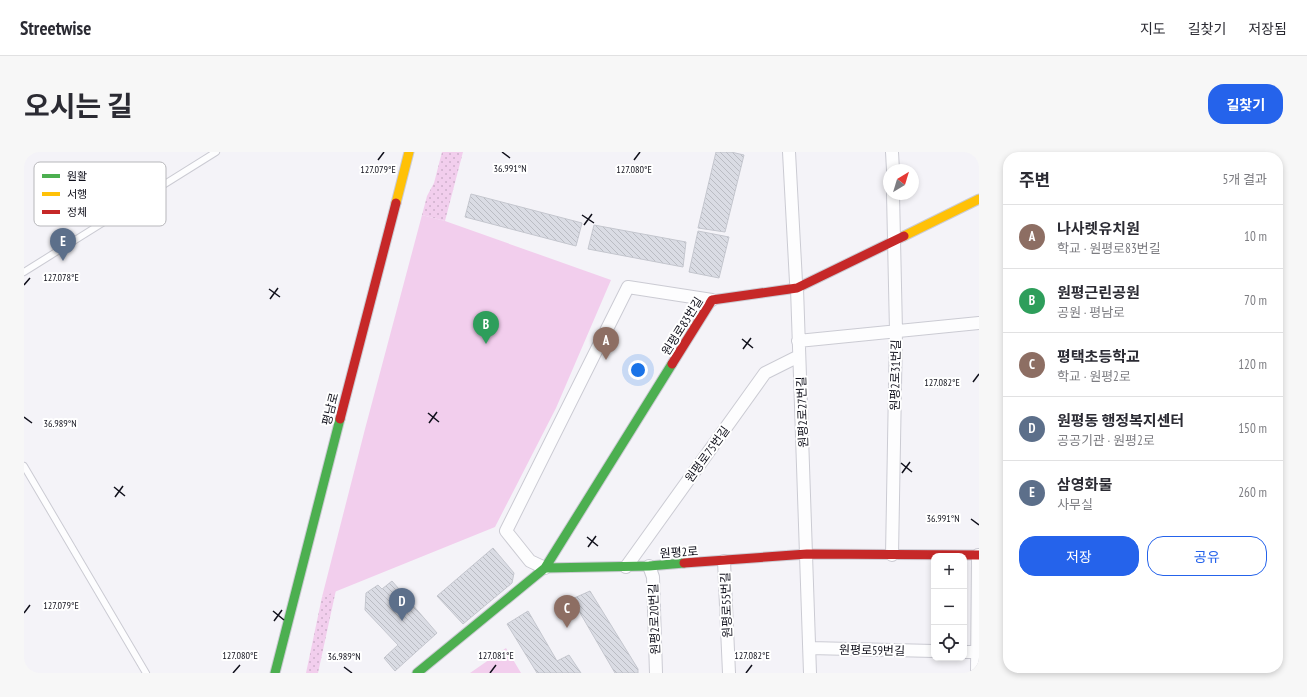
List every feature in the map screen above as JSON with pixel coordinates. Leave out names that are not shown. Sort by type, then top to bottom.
[{"type":"street","name":"평남로","points":[[274,673],[409,152]]},
{"type":"street","name":"원평2로27번길","points":[[789,152],[796,282],[798,288],[798,341],[807,554],[810,673]]},
{"type":"street","points":[[892,152],[893,164]]},
{"type":"street","name":"원평로83번길","points":[[545,568],[712,300],[798,288],[979,198]]},
{"type":"street","name":"원평2로31번길","points":[[892,555],[896,331],[893,200]]},
{"type":"street","points":[[417,673],[545,568],[530,561],[506,531],[628,287],[712,300]]},
{"type":"street","points":[[798,341],[979,323]]},
{"type":"street","name":"원평로75번길","points":[[626,567],[765,373],[799,356]]},
{"type":"street","name":"원평2로","points":[[545,568],[649,566],[807,554],[978,555]]},
{"type":"street","points":[[977,673],[978,555]]},
{"type":"street","name":"원평로55번길","points":[[724,561],[729,673]]},
{"type":"street","name":"원평2로20번길","points":[[649,566],[653,577],[656,673]]},
{"type":"street","name":"원평로59번길","points":[[810,648],[931,651]]},
{"type":"street","points":[[967,652],[978,652]]},
{"type":"lane","points":[[166,183],[216,152]]},
{"type":"lane","points":[[24,272],[98,226]]},
{"type":"lane","points":[[24,466],[146,673]]},
{"type":"shaded area","points":[[442,152],[463,152],[445,221],[422,215],[427,196],[434,183]]},
{"type":"shaded area","points":[[422,215],[445,221],[611,280],[556,408],[495,527],[322,597],[365,429]]},
{"type":"shaded area","points":[[336,590],[318,673],[306,673],[322,597]]},
{"type":"shaded area","points":[[506,648],[521,673],[470,673]]},
{"type":"building","points":[[716,152],[731,152],[744,155],[725,232],[698,228]]},
{"type":"building","points":[[471,194],[582,223],[576,246],[465,217]]},
{"type":"building","points":[[594,225],[686,242],[683,267],[588,249]]},
{"type":"building","points":[[698,231],[729,237],[719,278],[689,272]]},
{"type":"building","points":[[493,548],[514,573],[512,583],[463,624],[437,596]]},
{"type":"building","points":[[392,581],[437,633],[395,671],[384,658],[398,645],[365,610],[366,593],[378,585],[382,589]]},
{"type":"building","points":[[590,591],[638,669],[638,673],[615,673],[572,599]]},
{"type":"building","points":[[528,611],[557,661],[569,655],[581,673],[537,673],[507,624]]},
{"type":"traffic: fast","points":[[545,568],[672,364]]},
{"type":"traffic: fast","points":[[275,673],[340,419]]},
{"type":"traffic: fast","points":[[417,673],[545,568],[649,566],[684,563]]},
{"type":"traffic: slow","points":[[396,203],[409,152]]},
{"type":"traffic: slow","points":[[904,236],[979,199]]},
{"type":"traffic: jam","points":[[340,419],[396,203]]},
{"type":"traffic: jam","points":[[672,364],[712,300],[797,288],[904,236]]},
{"type":"traffic: jam","points":[[684,563],[807,554],[979,555]]},
{"type":"place","name":"삼영화물","points":[[63,261]]},
{"type":"place","name":"원평근린공원","points":[[486,344]]},
{"type":"place","name":"나사렛유치원","points":[[606,360]]},
{"type":"place","name":"원평동 행정복지센터","points":[[402,621]]},
{"type":"place","name":"평택초등학교","points":[[567,628]]}]
